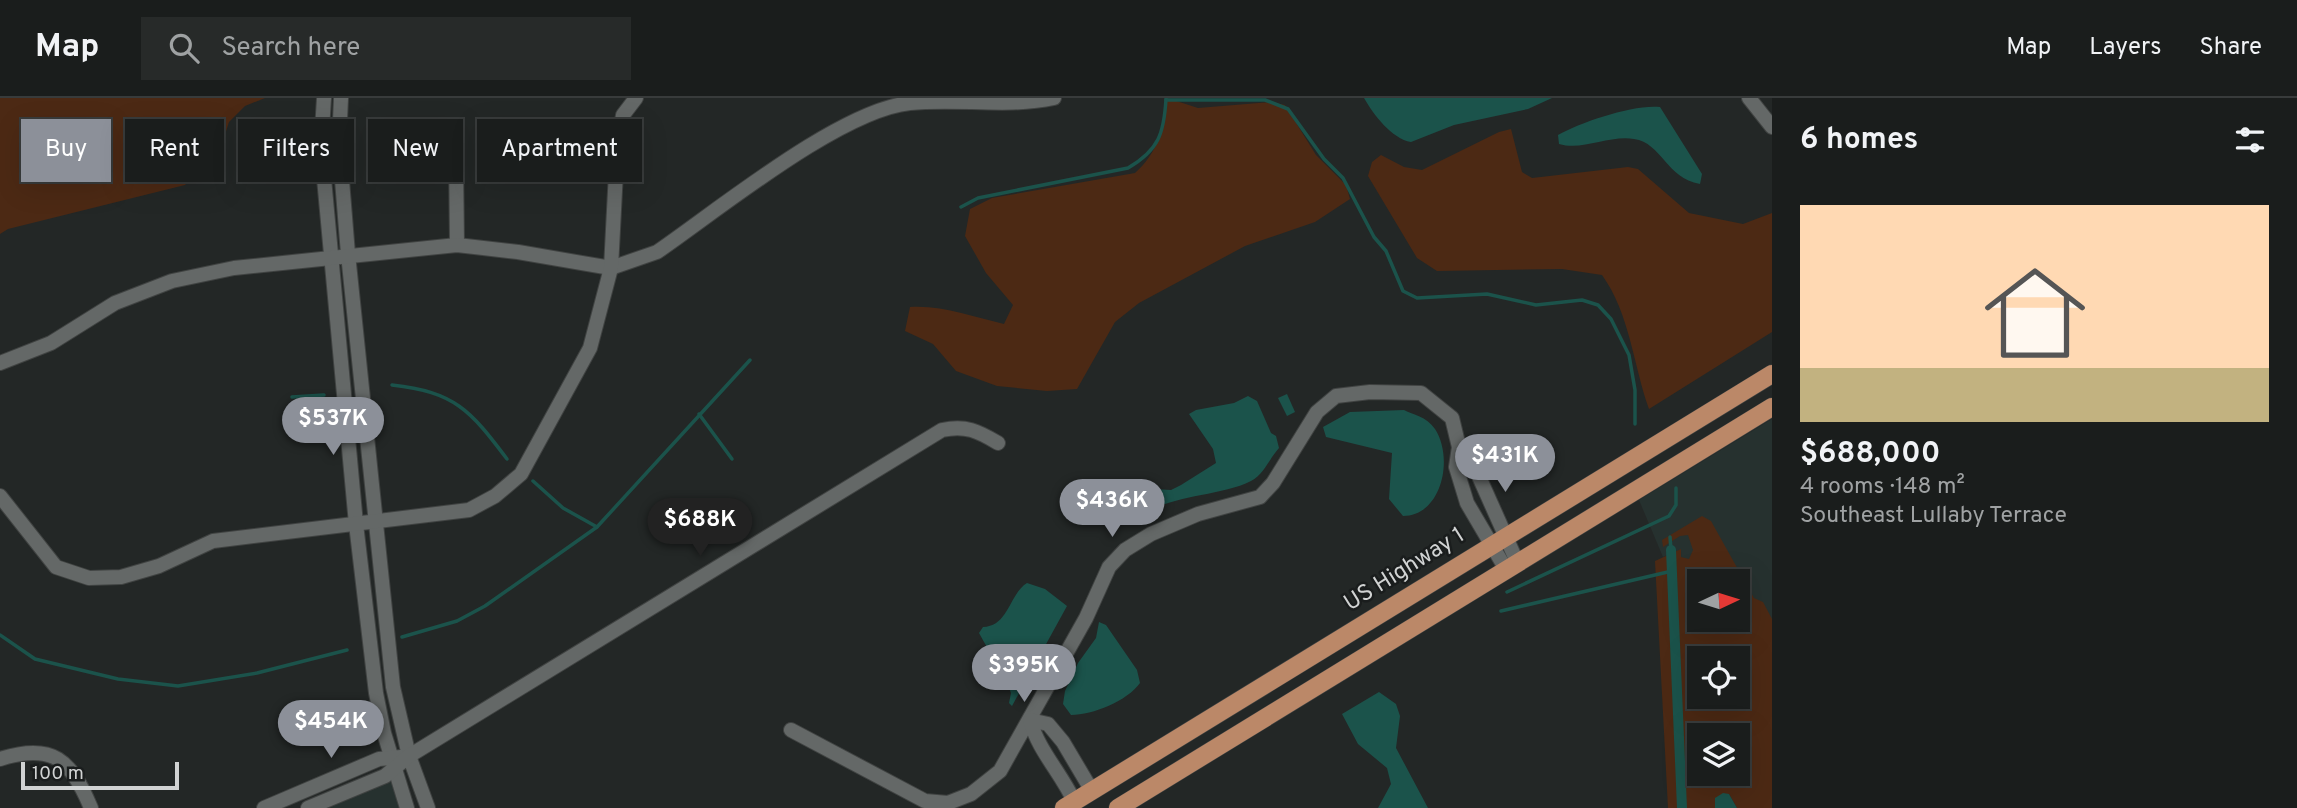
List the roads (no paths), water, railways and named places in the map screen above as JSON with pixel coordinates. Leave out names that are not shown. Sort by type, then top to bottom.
[{"type":"main road","name":"US Highway 1","points":[[1079,802],[1772,374]]},
{"type":"main road","points":[[1118,808],[1772,407]]},
{"type":"street","points":[[324,98],[321,146],[356,524],[376,693],[407,808]]},
{"type":"street","points":[[341,98],[339,143],[348,254],[393,687],[409,757],[428,808]]},
{"type":"street","points":[[0,496],[56,567],[89,578],[121,577],[159,566],[213,541],[468,510],[495,496],[521,474],[590,348],[611,268],[617,152],[622,115],[636,98]]},
{"type":"street","points":[[0,363],[51,343],[115,303],[173,281],[234,268],[348,254],[457,246],[518,252],[611,268],[657,252],[803,150],[847,125],[872,115],[908,103],[1031,103],[1054,98]]},
{"type":"street","points":[[1749,98],[1772,127]]},
{"type":"street","points":[[456,182],[457,246]]},
{"type":"street","points":[[791,730],[925,801],[948,803],[971,794],[1000,771],[1086,618],[1109,568],[1125,550],[1151,534],[1198,514],[1260,497],[1273,483],[1307,425],[1327,401],[1336,396],[1370,392],[1421,393],[1452,418],[1459,447],[1456,467],[1467,503],[1499,541]]},
{"type":"street","points":[[264,808],[379,759],[393,762],[409,757],[942,430],[959,426],[974,430],[998,443]]},
{"type":"street","points":[[1459,447],[1472,461],[1499,541],[1513,567]]},
{"type":"street","points":[[1030,720],[1048,724],[1063,742],[1079,802]]},
{"type":"street","points":[[0,759],[24,751],[49,753],[71,767],[91,808]]},
{"type":"street","points":[[309,808],[384,776],[393,762]]},
{"type":"waterway","points":[[961,207],[978,198],[1128,168],[1147,154],[1158,140],[1164,122],[1166,99]]},
{"type":"waterway","points":[[1166,100],[1265,100],[1288,109],[1324,159],[1343,178],[1374,237],[1386,251],[1403,291],[1417,298],[1487,294],[1536,305],[1582,300],[1598,305],[1611,319],[1629,355],[1635,390],[1635,424]]},
{"type":"waterway","points":[[402,637],[457,621],[485,606],[597,527],[750,360]]},
{"type":"waterway","points":[[392,385],[431,393],[459,406],[482,428],[507,459]]},
{"type":"waterway","points":[[292,397],[324,395]]},
{"type":"waterway","points":[[699,414],[732,459]]},
{"type":"waterway","points":[[533,481],[563,508],[597,527]]},
{"type":"waterway","points":[[1507,592],[1669,516],[1676,505],[1676,488]]},
{"type":"waterway","points":[[1670,537],[1671,550]]},
{"type":"waterway","points":[[1671,550],[1682,808]]},
{"type":"waterway","points":[[1501,611],[1672,571]]},
{"type":"waterway","points":[[0,635],[35,659],[118,679],[178,686],[257,673],[347,650]]}]
